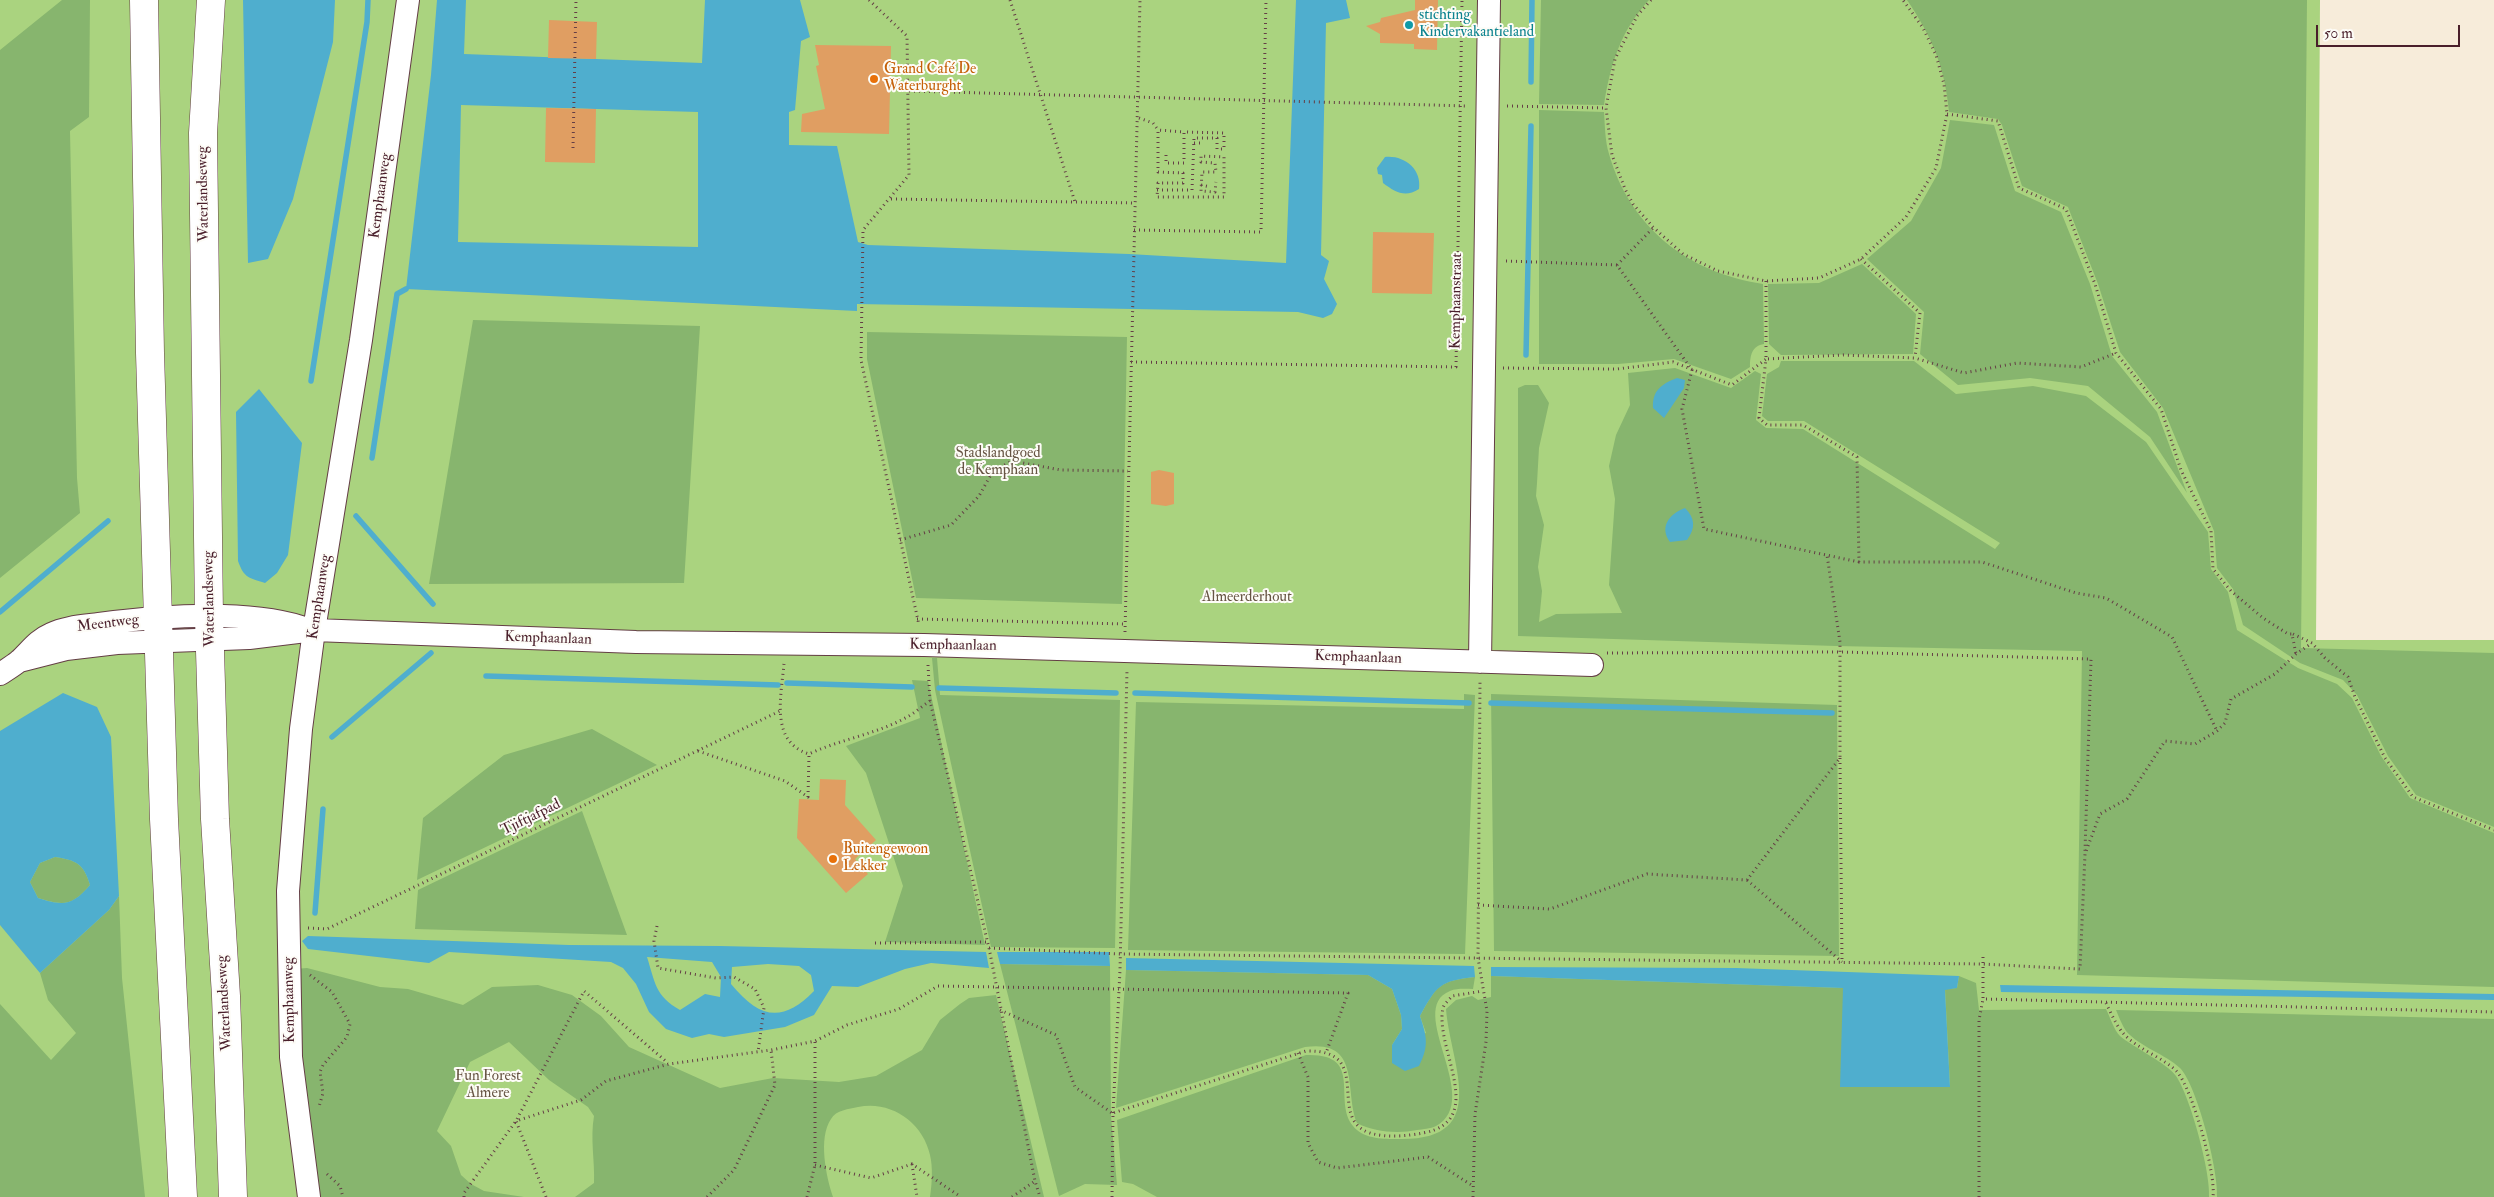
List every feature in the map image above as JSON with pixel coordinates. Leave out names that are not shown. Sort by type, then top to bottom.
[{"type":"main road","points":[[144,0],[164,819],[183,1197]]},
{"type":"main road","name":"Waterlandseweg","points":[[211,0],[203,133],[210,628],[215,819],[226,996],[233,1197]]},
{"type":"street","name":"Kemphaanweg","points":[[309,1197],[291,1057],[288,891],[301,738],[314,630],[360,340],[408,0]]},
{"type":"street","name":"Kemphaanstraat","points":[[1480,662],[1489,0]]},
{"type":"street","name":"Kemphaanlaan","points":[[158,629],[210,628],[247,617],[282,621],[314,630],[636,642],[1126,651],[1589,665]]},
{"type":"street","name":"Meentweg","points":[[0,674],[19,661],[66,648],[158,629]]},
{"type":"path","points":[[573,148],[576,0]]},
{"type":"path","points":[[861,332],[863,230],[910,175],[907,36],[869,0]]},
{"type":"path","points":[[1010,0],[1075,202]]},
{"type":"path","points":[[1112,1197],[1113,1113],[1120,970],[1127,706],[1125,624],[1140,0]]},
{"type":"path","points":[[1134,230],[1261,232],[1266,0]]},
{"type":"path","name":"Kemphaanstraat","points":[[1131,362],[1456,367],[1462,0]]},
{"type":"path","points":[[1651,0],[1637,16],[1616,59],[1606,108],[1612,155],[1625,189],[1633,204],[1653,227],[1683,254],[1718,271],[1766,281],[1819,278],[1861,259],[1906,218],[1936,168],[1947,114],[1944,84],[1936,55],[1922,28],[1903,0]]},
{"type":"path","points":[[909,91],[1334,102]]},
{"type":"path","points":[[1947,114],[1998,121],[2019,188],[2066,209],[2095,284],[2116,353],[2160,409],[2181,470],[2211,531],[2214,569],[2231,591],[2263,618],[2288,634],[2312,643],[2325,658],[2348,677],[2355,697],[2385,758],[2413,796],[2494,830]]},
{"type":"path","points":[[1138,118],[1153,123],[1158,130],[1158,172],[1183,173],[1183,183],[1158,183],[1157,197],[1224,197],[1224,157],[1201,156],[1201,162],[1215,164],[1216,172],[1202,172],[1201,191],[1215,192],[1216,182]]},
{"type":"path","points":[[1157,190],[1192,190],[1194,138],[1217,138],[1217,149],[1224,149],[1224,133],[1158,130]]},
{"type":"path","points":[[1166,155],[1166,163],[1184,163],[1184,132]]},
{"type":"path","points":[[1194,143],[1200,144]]},
{"type":"path","points":[[1201,186],[1210,186]]},
{"type":"path","points":[[890,199],[1135,203]]},
{"type":"path","points":[[1520,261],[1617,264],[1653,227]]},
{"type":"path","points":[[1861,259],[1920,313],[1915,358]]},
{"type":"path","points":[[1617,264],[1692,370],[1682,409],[1704,529],[1859,562],[1982,562],[2076,593],[2106,598],[2172,637],[2217,731]]},
{"type":"path","points":[[1766,281],[1766,359],[1759,418],[1767,425],[1803,426],[1857,458],[1859,562]]},
{"type":"path","points":[[1485,368],[1617,369],[1673,362],[1732,385],[1766,359],[1843,355],[1915,358],[1964,373],[2017,363],[2082,367],[2116,353]]},
{"type":"path","points":[[900,540],[951,525],[980,496],[994,471],[1012,460],[1061,470],[1128,471]]},
{"type":"path","points":[[1827,555],[1840,652],[1842,962]]},
{"type":"path","points":[[917,619],[1125,624]]},
{"type":"path","points":[[2292,634],[2296,654]]},
{"type":"path","points":[[2085,854],[2100,814],[2127,799],[2165,741],[2195,744],[2217,731],[2225,723],[2231,699],[2275,674],[2296,654],[2312,643]]},
{"type":"path","points":[[785,644],[780,712],[786,738],[796,750],[809,754],[834,743],[874,732],[899,720],[930,701]]},
{"type":"path","points":[[1040,1197],[1035,1181],[989,948],[1120,954],[1982,964],[2080,969],[2091,659],[1840,652],[1599,654],[1589,665]]},
{"type":"path","points":[[1473,1197],[1475,1114],[1486,1042],[1487,1010],[1478,958],[1480,662]]},
{"type":"path","name":"Tjiftjafpad","points":[[288,926],[327,930],[780,712]]},
{"type":"path","points":[[697,751],[785,781],[808,797],[809,754]]},
{"type":"path","points":[[1747,880],[1840,758]]},
{"type":"path","points":[[1478,905],[1550,909],[1647,874],[1747,880],[1842,962]]},
{"type":"path","points":[[657,926],[654,942],[658,968],[716,978],[734,978],[755,989],[764,1008],[758,1052]]},
{"type":"path","points":[[875,942],[987,942]]},
{"type":"path","points":[[1979,1197],[1979,1020],[1983,999],[1983,957]]},
{"type":"path","points":[[289,959],[332,992],[350,1024],[347,1037],[323,1065],[320,1072],[323,1094],[318,1110]]},
{"type":"path","points":[[516,1121],[581,1100],[606,1081],[669,1064],[771,1050],[815,1041],[847,1024],[899,1009],[938,986],[1348,993],[1326,1053]]},
{"type":"path","points":[[464,1197],[464,1193],[516,1121],[584,991],[669,1064]]},
{"type":"path","points":[[1113,1113],[1298,1053],[1319,1051],[1335,1056],[1344,1066],[1349,1086],[1349,1110],[1355,1125],[1370,1133],[1389,1136],[1412,1135],[1438,1130],[1450,1119],[1455,1107],[1456,1090],[1442,1030],[1443,1007],[1452,996],[1483,991]]},
{"type":"path","points":[[1983,999],[2494,1012]]},
{"type":"path","points":[[2106,1003],[2123,1034],[2178,1073],[2193,1104],[2208,1156],[2214,1190],[2212,1197]]},
{"type":"path","points":[[1000,1010],[1056,1036],[1075,1087],[1113,1113]]},
{"type":"path","points":[[807,1197],[815,1165],[815,1041]]},
{"type":"path","points":[[707,1197],[734,1170],[775,1085],[771,1050]]},
{"type":"path","points":[[1298,1053],[1308,1077],[1308,1143],[1318,1162],[1337,1168],[1428,1157],[1473,1186]]},
{"type":"path","points":[[516,1121],[546,1197]]},
{"type":"path","points":[[815,1165],[871,1178],[912,1164]]},
{"type":"path","points":[[912,1164],[917,1197]]},
{"type":"path","points":[[912,1164],[961,1197]]},
{"type":"path","points":[[326,1172],[340,1186],[343,1197]]},
{"type":"path","points":[[1012,1197],[1035,1181]]},
{"type":"green space","name":"Almeerderhout","points":[[0,0],[2320,0],[2316,640],[2494,640],[2494,1197],[0,1197]]},
{"type":"green space","points":[[62,0],[90,0],[89,117],[70,131],[77,478],[80,513],[0,578],[0,50]]},
{"type":"green space","points":[[1541,0],[1649,0],[1631,23],[1618,49],[1613,62],[1604,105],[1539,104]]},
{"type":"green space","points":[[1907,0],[2307,0],[2301,648],[2494,653],[2494,827],[2416,795],[2388,756],[2357,695],[2343,680],[2300,663],[2243,625],[2233,589],[2217,568],[2214,531],[2163,408],[2120,352],[2098,284],[2068,207],[2022,186],[2002,125],[1998,119],[1949,112],[1941,67],[1936,53],[1924,27]]},
{"type":"green space","points":[[1539,110],[1604,112],[1609,154],[1619,180],[1632,204],[1647,225],[1666,243],[1687,258],[1736,278],[1763,284],[1764,344],[1752,352],[1750,367],[1731,379],[1674,359],[1618,364],[1539,364]]},
{"type":"green space","points":[[1950,120],[1994,125],[2015,191],[2061,212],[2090,284],[2112,356],[2157,412],[2187,493],[2150,437],[2088,386],[2030,378],[1958,385],[1920,354],[1924,312],[1867,259],[1911,221],[1941,168]]},
{"type":"green space","points":[[1862,264],[1916,314],[1913,354],[1781,355],[1769,344],[1768,284],[1819,283]]},
{"type":"green space","points":[[473,320],[700,326],[684,583],[429,584]]},
{"type":"green space","name":"Stadslandgoed de Kemphaan","points":[[867,332],[1127,337],[1122,604],[916,598],[867,359]]},
{"type":"green space","points":[[1781,361],[1914,361],[1956,394],[2033,386],[2086,396],[2146,442],[2208,532],[2211,569],[2228,592],[2237,630],[2298,668],[2337,684],[2352,698],[2381,756],[2410,798],[2494,833],[2494,987],[2077,975],[2082,651],[1836,646],[1518,636],[1518,388],[1525,385],[1538,385],[1549,403],[1539,448],[1536,496],[1544,525],[1538,567],[1542,591],[1539,622],[1556,614],[1622,613],[1609,585],[1615,499],[1609,466],[1616,435],[1630,405],[1628,373],[1675,368],[1731,388],[1755,371],[1761,374],[1756,420],[1766,428],[1803,429],[1995,549],[2000,543],[1804,421],[1768,421],[1762,416],[1767,374],[1779,367]]},
{"type":"green space","points":[[932,658],[937,658],[940,695],[1120,700],[1115,948],[991,947],[935,690]]},
{"type":"green space","points":[[912,680],[928,681],[985,945],[885,942],[903,886],[866,773],[846,746],[920,718]]},
{"type":"green space","points":[[1464,694],[1475,695],[1465,954],[1128,950],[1136,702],[1464,709]]},
{"type":"green space","points":[[1491,694],[1837,705],[1839,956],[1494,951]]},
{"type":"green space","points":[[592,729],[657,765],[417,880],[423,818],[504,755]]},
{"type":"green space","points":[[582,811],[627,935],[415,929],[418,890]]},
{"type":"green space","points":[[55,857],[78,864],[85,872],[90,885],[78,897],[67,902],[61,903],[38,898],[30,882],[40,863]]},
{"type":"green space","points":[[119,896],[122,978],[145,1197],[0,1197],[0,1004],[51,1060],[76,1033],[48,1000],[40,973],[109,910]]},
{"type":"green space","points":[[1000,964],[1110,966],[1111,1116],[1117,1185],[1085,1184],[1059,1196]]},
{"type":"green space","name":"Fun Forest Almere","points":[[307,968],[380,987],[408,989],[463,1005],[492,987],[538,985],[572,995],[601,1016],[629,1047],[720,1088],[773,1078],[839,1082],[876,1076],[922,1050],[940,1020],[960,1004],[969,998],[996,995],[1044,1197],[930,1197],[931,1160],[926,1143],[920,1133],[913,1123],[893,1110],[870,1106],[839,1112],[833,1116],[827,1127],[824,1157],[833,1197],[575,1197],[594,1183],[592,1133],[594,1116],[588,1107],[549,1080],[509,1042],[470,1062],[437,1131],[451,1146],[461,1175],[471,1184],[484,1191],[524,1197],[315,1197],[301,1083],[295,969]]},
{"type":"green space","points":[[1126,970],[1368,975],[1392,989],[1401,1015],[1402,1029],[1392,1045],[1426,1033],[1420,1016],[1440,986],[1454,980],[1475,977],[1473,989],[1450,991],[1438,1001],[1435,1016],[1438,1035],[1450,1077],[1452,1096],[1449,1113],[1436,1126],[1410,1131],[1378,1130],[1357,1123],[1353,1110],[1348,1070],[1343,1059],[1335,1051],[1323,1047],[1305,1047],[1116,1108]]},
{"type":"green space","points":[[1491,976],[1843,988],[1950,1086],[1945,989],[1957,988],[1959,976],[1976,983],[1979,1010],[2106,1009],[2120,1036],[2166,1066],[2176,1076],[2182,1086],[2203,1153],[2207,1171],[2209,1197],[1157,1197],[1133,1184],[1122,1182],[1117,1120],[1306,1055],[1324,1056],[1335,1062],[1341,1070],[1344,1080],[1347,1115],[1358,1131],[1376,1138],[1389,1139],[1430,1136],[1447,1126],[1457,1112],[1459,1094],[1458,1074],[1446,1009],[1456,1000],[1472,996],[1478,1000],[1491,997]]},
{"type":"green space","points":[[2116,1010],[2494,1019],[2494,1197],[2217,1197],[2217,1185],[2206,1130],[2187,1077],[2174,1063],[2132,1037],[2126,1031]]},
{"type":"water","points":[[243,0],[335,0],[333,42],[293,199],[268,259],[248,263]]},
{"type":"water","points":[[437,0],[466,0],[464,54],[702,63],[705,0],[800,0],[810,37],[801,41],[795,110],[789,112],[789,145],[837,146],[858,242],[868,245],[1129,254],[1286,263],[1296,0],[1346,0],[1350,18],[1326,23],[1321,255],[1329,261],[1324,279],[1337,304],[1332,314],[1323,318],[1298,312],[857,304],[857,311],[406,289],[431,75]],"holes":[[[461,105],[698,112],[698,247],[458,242]]]},
{"type":"water","points":[[1385,157],[1399,158],[1410,165],[1418,175],[1419,189],[1414,192],[1400,193],[1383,183],[1382,175],[1378,174],[1377,168]]},
{"type":"water","points":[[1677,378],[1685,380],[1684,388],[1664,418],[1653,408],[1654,397],[1662,386]]},
{"type":"water","points":[[259,389],[302,443],[288,555],[277,573],[265,583],[245,574],[238,561],[236,412]]},
{"type":"water","points":[[1685,508],[1692,519],[1692,531],[1687,540],[1670,542],[1665,531],[1667,522],[1670,517]]},
{"type":"water","points":[[63,693],[97,707],[111,737],[119,896],[109,910],[40,973],[0,925],[0,731]],"holes":[[[55,857],[78,864],[85,872],[90,885],[78,897],[67,902],[61,903],[38,898],[30,882],[40,863]]]},
{"type":"water","points":[[308,936],[569,945],[720,946],[986,952],[989,968],[931,963],[905,969],[858,987],[832,986],[814,1015],[785,1027],[724,1037],[709,1034],[692,1038],[666,1029],[649,1012],[636,984],[623,968],[611,962],[449,952],[429,963],[308,949],[302,941]],"holes":[[[647,957],[712,962],[721,977],[720,997],[705,994],[680,1010],[665,999],[657,988]],[[768,964],[799,966],[811,975],[814,991],[791,1009],[771,1013],[761,1010],[751,1004],[731,984],[732,967]]]},
{"type":"water","points":[[997,952],[1109,952],[1110,966],[1000,964]]},
{"type":"water","points":[[1126,958],[1474,966],[1475,977],[1447,983],[1441,986],[1431,997],[1420,1016],[1426,1041],[1422,1059],[1419,1066],[1405,1071],[1392,1063],[1392,1045],[1402,1029],[1401,1015],[1392,989],[1368,975],[1126,970]]},
{"type":"water","points":[[1491,967],[1736,968],[1959,976],[1957,988],[1945,990],[1950,1087],[1840,1087],[1843,988],[1491,976]]},
{"type":"water","points":[[2000,985],[2494,994],[2494,1000],[2001,992]]},
{"type":"building","name":"stichting Kindervakantieland","points":[[1415,0],[1438,0],[1437,50],[1414,49],[1414,44],[1380,43],[1380,34],[1366,26],[1380,22],[1381,18],[1415,10]]},
{"type":"building","points":[[549,20],[597,22],[596,59],[548,58]]},
{"type":"building","points":[[815,45],[891,46],[889,134],[801,132],[802,114],[825,109],[816,66],[819,65]]},
{"type":"building","points":[[546,108],[596,109],[595,163],[545,162]]},
{"type":"building","points":[[1373,232],[1434,233],[1432,294],[1372,293]]},
{"type":"building","points":[[1159,470],[1174,473],[1174,504],[1166,506],[1151,504],[1151,472]]},
{"type":"building","points":[[820,779],[846,780],[845,805],[876,840],[855,859],[868,874],[846,893],[797,838],[799,799],[819,800]]},
{"type":"waterway","points":[[311,381],[367,22],[368,0]]},
{"type":"waterway","points":[[1531,82],[1532,0]]},
{"type":"waterway","points":[[1526,355],[1531,126]]},
{"type":"waterway","points":[[372,458],[397,294],[406,289]]},
{"type":"waterway","points":[[356,516],[433,604]]},
{"type":"waterway","points":[[0,612],[108,521]]},
{"type":"waterway","points":[[332,737],[431,653]]},
{"type":"waterway","points":[[486,676],[778,685]]},
{"type":"waterway","points":[[787,683],[912,687]]},
{"type":"waterway","points":[[939,688],[1116,693]]},
{"type":"waterway","points":[[1135,693],[1469,703]]},
{"type":"waterway","points":[[1491,703],[1832,713]]},
{"type":"waterway","points":[[315,913],[323,809]]},
{"type":"place","name":"stichting Kindervakantieland","points":[[1409,25]]},
{"type":"place","name":"Grand Café De Waterburght","points":[[874,79]]},
{"type":"place","name":"Buitengewoon Lekker","points":[[833,859]]}]
